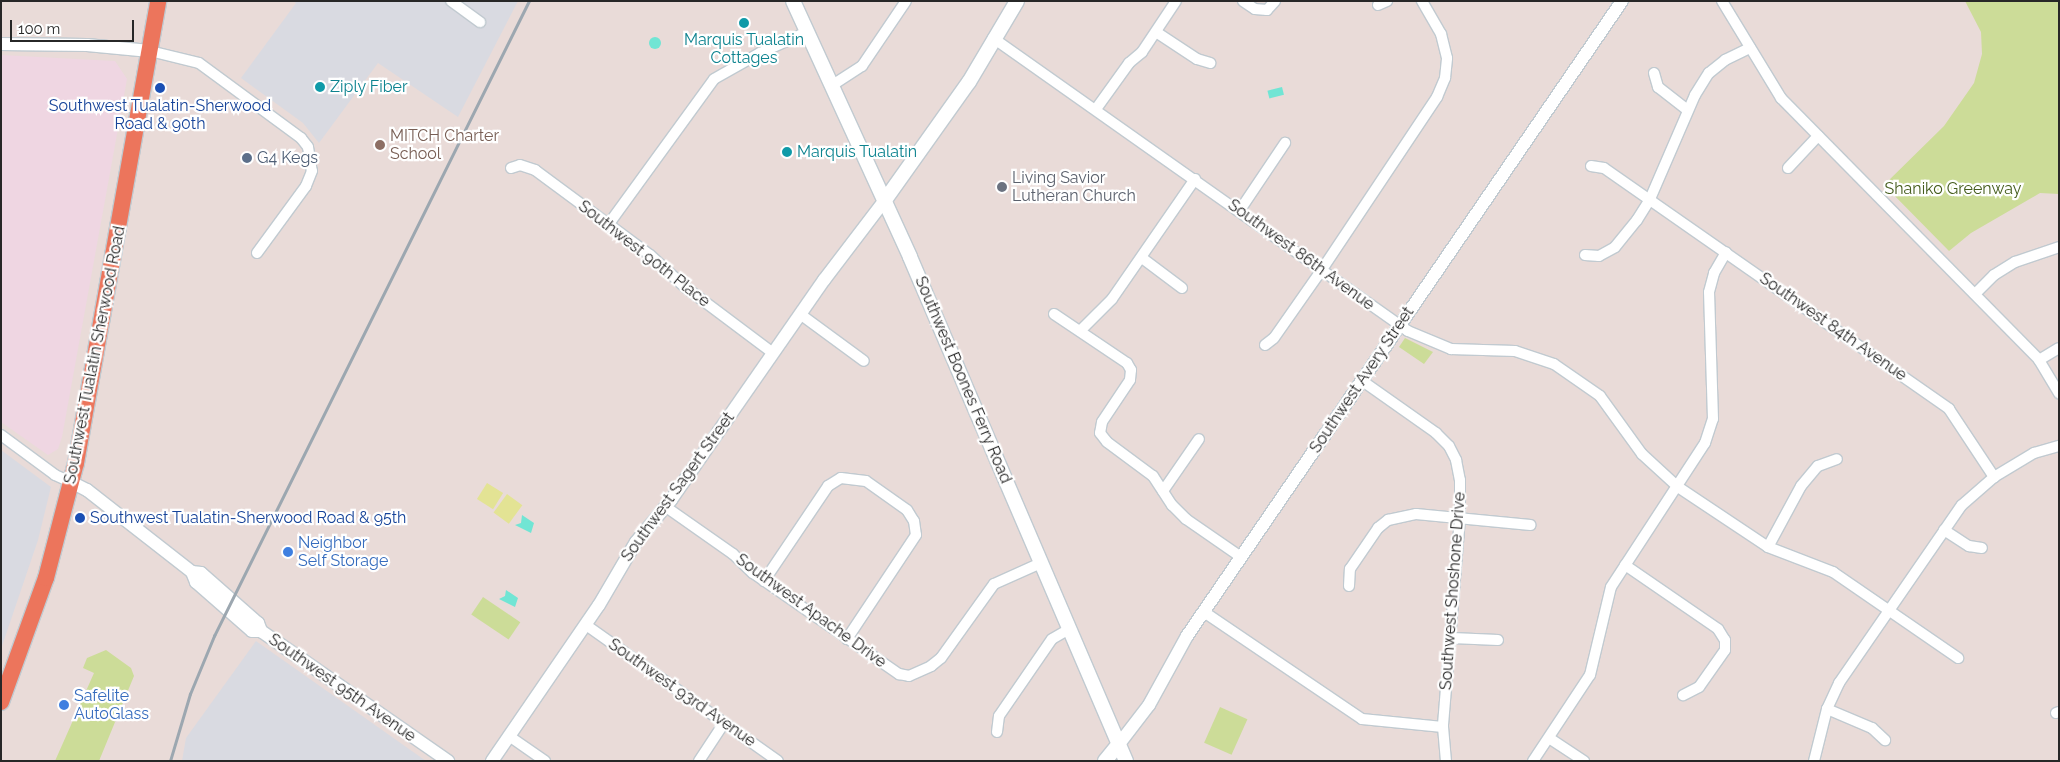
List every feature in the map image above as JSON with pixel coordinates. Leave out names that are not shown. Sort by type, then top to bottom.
[{"type":"highway","name":"Southwest Tualatin Sherwood Road","points":[[1,702],[40,597],[71,482],[158,1]]},
{"type":"main road","name":"Southwest Boones Ferry Road","points":[[793,1],[885,200],[1126,761]]},
{"type":"main road","name":"Southwest Sagert Street","points":[[885,200],[969,82],[993,38],[1017,1]]},
{"type":"main road","name":"Southwest Avery Street","points":[[1105,761],[1119,744]]},
{"type":"street","points":[[452,1],[480,22]]},
{"type":"street","points":[[831,86],[862,66],[906,1]]},
{"type":"street","points":[[1096,109],[1156,32],[1176,1]]},
{"type":"street","points":[[1243,1],[1255,9],[1267,10],[1275,1]]},
{"type":"street","points":[[1265,344],[1274,338],[1427,115],[1445,78],[1447,58],[1441,34],[1422,1]]},
{"type":"street","name":"Southwest Avery Street","points":[[1119,744],[1149,705],[1204,612],[1241,557],[1622,1]]},
{"type":"street","points":[[1722,1],[1782,98],[2039,360],[2059,394]]},
{"type":"street","points":[[608,225],[714,79],[760,53],[806,32]]},
{"type":"street","points":[[1156,32],[1197,59],[1210,63]]},
{"type":"street","name":"Southwest 86th Avenue","points":[[993,38],[1323,268],[1399,326],[1422,339],[1451,349],[1515,351],[1554,364],[1600,396],[1642,454],[1678,487],[1768,547],[1820,565],[1958,658]]},
{"type":"street","points":[[1,44],[87,45],[150,51],[200,63],[301,138],[308,147],[312,172],[306,186],[257,253]]},
{"type":"street","points":[[1585,255],[1599,256],[1615,247],[1650,199],[1687,110],[1709,73],[1725,60],[1750,48]]},
{"type":"street","points":[[1654,73],[1658,87],[1687,110]]},
{"type":"street","points":[[1788,168],[1818,136]]},
{"type":"street","points":[[1240,210],[1286,143]]},
{"type":"street","name":"Southwest 90th Place","points":[[511,168],[520,166],[535,170],[773,352]]},
{"type":"street","name":"Southwest 84th Avenue","points":[[1591,166],[1604,168],[1650,199],[1949,409],[1994,477]]},
{"type":"street","points":[[1080,332],[1112,299],[1195,179]]},
{"type":"street","name":"Southwest Sagert Street","points":[[492,761],[586,626],[630,550],[666,507],[800,314],[885,200]]},
{"type":"street","points":[[1975,294],[1994,276],[2015,262],[2059,247]]},
{"type":"street","points":[[1533,761],[1590,675],[1611,587],[1695,462],[1714,419],[1709,292],[1714,273],[1726,252]]},
{"type":"street","points":[[1142,258],[1182,288]]},
{"type":"street","points":[[800,314],[864,360]]},
{"type":"street","points":[[1054,314],[1127,363],[1131,370],[1130,380],[1102,422],[1100,433],[1107,442],[1153,476],[1186,519],[1241,557]]},
{"type":"street","points":[[2039,360],[2059,348]]},
{"type":"street","name":"Southwest Shoshone Drive","points":[[1362,380],[1436,433],[1449,446],[1460,480],[1460,518],[1452,638],[1443,727],[1446,761]]},
{"type":"street","name":"Southwest 95th Avenue","points":[[1,435],[55,475],[86,490],[192,572],[196,582],[252,631],[261,631],[448,761]]},
{"type":"street","points":[[1163,491],[1199,439]]},
{"type":"street","points":[[1814,761],[1827,709],[1855,656],[1962,505],[1994,477],[2034,453],[2059,446]]},
{"type":"street","points":[[1768,547],[1801,486],[1818,466],[1837,459]]},
{"type":"street","points":[[764,581],[828,486],[842,478],[866,481],[907,510],[914,522],[916,535],[847,639]]},
{"type":"street","name":"Southwest Apache Drive","points":[[666,507],[733,554],[764,581],[899,674],[919,673],[941,658],[994,584],[1041,562]]},
{"type":"street","points":[[1349,586],[1350,569],[1378,528],[1388,520],[1416,514],[1530,524]]},
{"type":"street","points":[[1944,530],[1969,546],[1982,548]]},
{"type":"street","points":[[1625,565],[1718,629],[1725,640],[1725,650],[1698,688],[1684,695]]},
{"type":"street","points":[[1204,612],[1362,719],[1443,727]]},
{"type":"street","name":"Southwest 93rd Avenue","points":[[586,626],[778,761]]},
{"type":"street","points":[[997,732],[998,716],[1056,636],[1070,629]]},
{"type":"street","points":[[1452,638],[1498,640]]},
{"type":"street","points":[[1827,709],[1872,728],[1885,740]]},
{"type":"street","points":[[699,761],[724,723]]},
{"type":"street","points":[[509,736],[545,761]]},
{"type":"street","points":[[1549,738],[1584,761]]},
{"type":"shaded area","points":[[293,1],[518,1],[458,117],[378,63],[319,143],[303,123],[241,78],[296,3]]},
{"type":"shaded area","points":[[1,55],[115,61],[127,79],[62,437],[58,449],[48,455],[1,422]]},
{"type":"shaded area","points":[[1,450],[51,487],[38,540],[1,649]]},
{"type":"shaded area","points":[[487,483],[503,493],[493,509],[477,499]]},
{"type":"shaded area","points":[[507,494],[522,505],[509,524],[493,513]]},
{"type":"shaded area","points":[[256,641],[426,761],[182,761],[186,738]]},
{"type":"green space","name":"Shaniko Greenway","points":[[1965,1],[2059,2],[2059,194],[2040,193],[1971,233],[1949,251],[1884,185],[1944,126],[1974,83],[1982,54],[1981,32]]},
{"type":"green space","points":[[1405,338],[1433,352],[1424,364],[1399,347]]},
{"type":"green space","points":[[483,597],[520,622],[509,640],[471,614]]},
{"type":"green space","points":[[106,650],[131,668],[134,676],[99,761],[55,761],[94,673],[83,668],[87,658]]},
{"type":"green space","points":[[1220,707],[1247,719],[1232,755],[1204,743]]},
{"type":"water","points":[[653,37],[657,37],[661,43],[657,49],[653,49],[649,45],[649,41]]},
{"type":"water","points":[[1282,87],[1284,95],[1269,98],[1267,91]]},
{"type":"water","points":[[522,515],[534,523],[531,533],[515,525],[521,523]]},
{"type":"water","points":[[506,590],[518,598],[515,607],[499,599],[505,596]]},
{"type":"railway","points":[[170,761],[190,694],[214,636],[529,1]]},
{"type":"place","name":"Marquis Tualatin Cottages","points":[[744,23]]},
{"type":"place","name":"Ziply Fiber","points":[[320,87]]},
{"type":"place","name":"Southwest Tualatin-Sherwood Road & 90th","points":[[160,88]]},
{"type":"place","name":"MITCH Charter School","points":[[380,145]]},
{"type":"place","name":"Marquis Tualatin","points":[[787,152]]},
{"type":"place","name":"G4 Kegs","points":[[247,158]]},
{"type":"place","name":"Living Savior Lutheran Church","points":[[1002,187]]},
{"type":"place","name":"Southwest Tualatin-Sherwood Road & 95th","points":[[80,518]]},
{"type":"place","name":"Neighbor Self Storage","points":[[288,552]]},
{"type":"place","name":"Safelite AutoGlass","points":[[64,705]]}]
